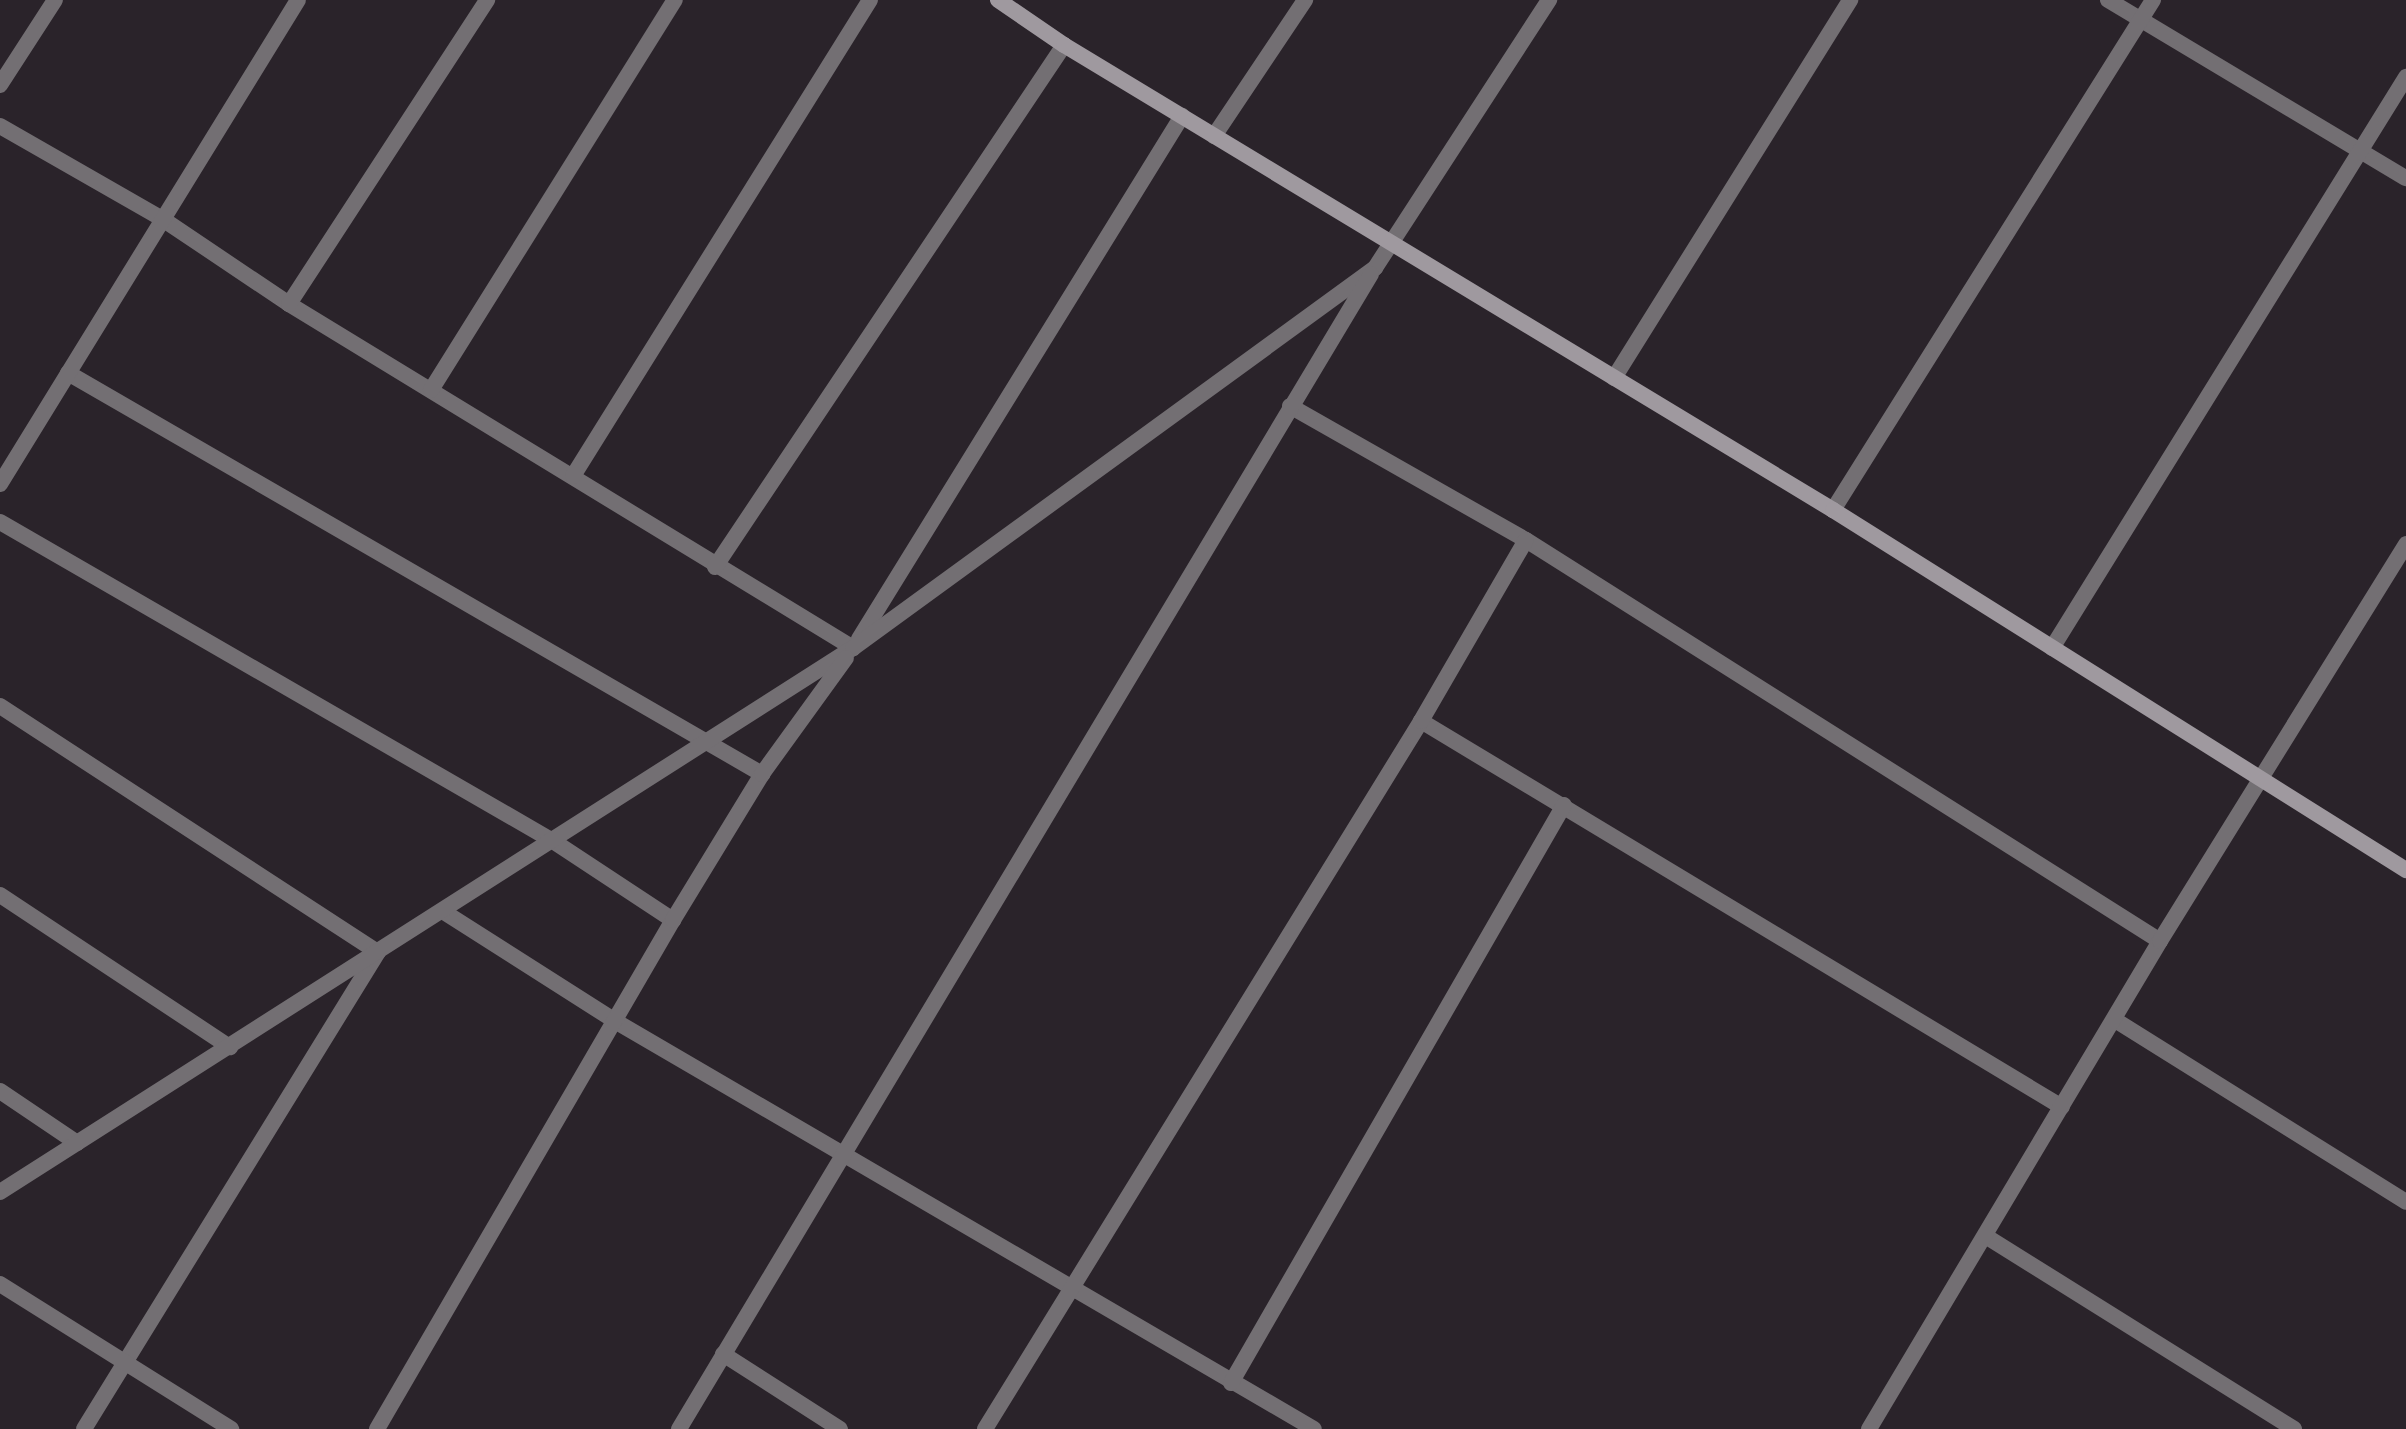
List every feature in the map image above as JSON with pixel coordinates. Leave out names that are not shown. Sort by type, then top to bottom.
[{"type":"street","points":[[0,85],[55,0]]},
{"type":"street","points":[[0,484],[298,0]]},
{"type":"street","points":[[289,304],[487,0]]},
{"type":"street","points":[[431,390],[675,0]]},
{"type":"street","points":[[573,476],[870,0]]},
{"type":"street","points":[[998,0],[1064,45],[1833,510],[2406,870]]},
{"type":"street","points":[[1214,136],[1305,0]]},
{"type":"street","points":[[679,1429],[840,1153],[1290,406],[1391,242],[1549,0]]},
{"type":"street","points":[[1614,378],[1850,0]]},
{"type":"street","points":[[2108,0],[2406,178]]},
{"type":"street","points":[[1833,510],[2153,0]]},
{"type":"street","points":[[715,567],[1064,45]]},
{"type":"street","points":[[2052,648],[2406,77]]},
{"type":"street","points":[[377,1429],[673,920],[762,774],[853,648],[1182,116]]},
{"type":"street","points":[[0,126],[164,220],[289,304],[573,476],[715,567],[853,648]]},
{"type":"street","points":[[0,1192],[444,912],[853,648],[1375,268]]},
{"type":"street","points":[[68,373],[705,744],[762,774]]},
{"type":"street","points":[[1290,406],[1526,540],[2160,941]]},
{"type":"street","points":[[0,522],[553,841],[673,920]]},
{"type":"street","points":[[985,1429],[1421,721],[1526,540]]},
{"type":"street","points":[[1869,1429],[1987,1237],[2160,941],[2406,544]]},
{"type":"street","points":[[0,706],[378,952]]},
{"type":"street","points":[[1421,721],[2062,1107]]},
{"type":"street","points":[[1231,1383],[1564,805]]},
{"type":"street","points":[[0,895],[230,1047]]},
{"type":"street","points":[[444,912],[615,1021],[1071,1292],[1231,1383],[1288,1423],[1314,1429]]},
{"type":"street","points":[[84,1429],[378,952]]},
{"type":"street","points":[[2115,1020],[2406,1202]]},
{"type":"street","points":[[0,1091],[77,1143]]},
{"type":"street","points":[[1987,1237],[2294,1429]]},
{"type":"street","points":[[0,1284],[231,1429]]},
{"type":"street","points":[[723,1354],[840,1429]]}]
